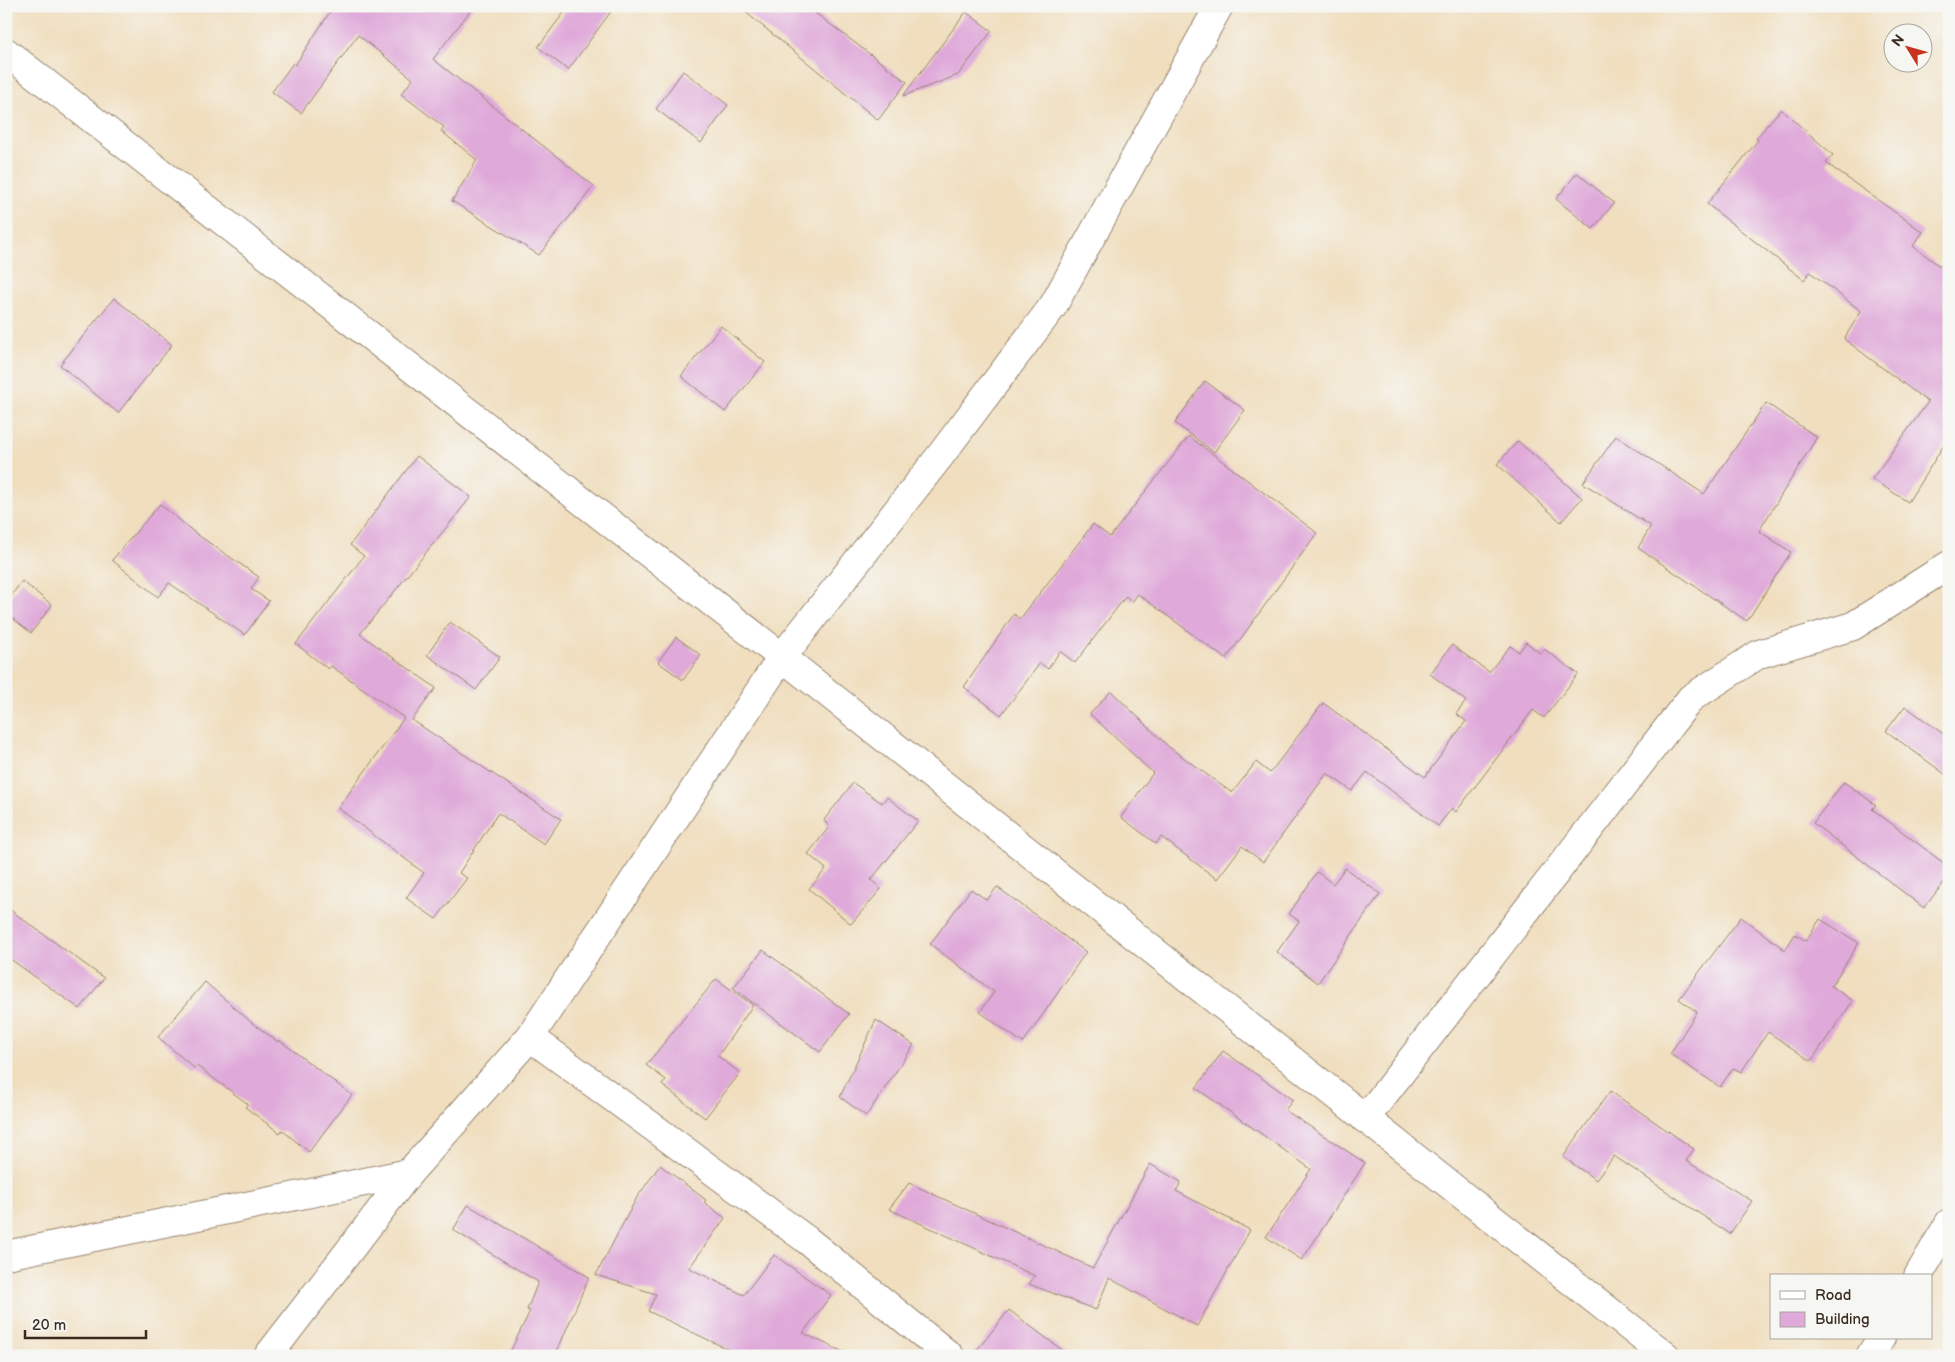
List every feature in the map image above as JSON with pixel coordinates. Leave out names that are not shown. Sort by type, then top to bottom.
[{"type":"street","points":[[268,1356],[410,1173],[530,1037],[782,658],[940,456],[1053,306],[1219,6]]},
{"type":"street","points":[[6,52],[782,658],[1666,1356]]},
{"type":"street","points":[[1364,1119],[1691,698],[1760,654],[1853,626],[1949,565]]},
{"type":"street","points":[[530,1037],[807,1240],[950,1356]]},
{"type":"street","points":[[6,1255],[410,1173]]},
{"type":"street","points":[[1919,1274],[1949,1223]]},
{"type":"street","points":[[1870,1356],[1880,1340]]},
{"type":"building","points":[[323,6],[474,6],[433,59],[594,186],[539,255],[452,201],[477,160],[441,131],[444,127],[401,94],[413,79],[358,35],[301,113],[272,92],[293,63],[295,65],[330,12]]},
{"type":"building","points":[[569,6],[615,6],[568,70],[538,47]]},
{"type":"building","points":[[738,6],[806,6],[907,82],[878,120]]},
{"type":"building","points":[[966,12],[992,31],[958,75],[903,96]]},
{"type":"building","points":[[683,71],[728,105],[701,143],[656,109]]},
{"type":"building","points":[[1781,109],[1833,155],[1826,163],[1923,232],[1913,246],[1949,273],[1949,437],[1908,502],[1872,479],[1928,402],[1844,339],[1861,311],[1810,272],[1804,280],[1707,204],[1758,140],[1756,138]]},
{"type":"building","points":[[1577,173],[1614,203],[1593,229],[1556,199]]},
{"type":"building","points":[[114,298],[172,345],[118,413],[60,365]]},
{"type":"building","points":[[721,326],[765,362],[725,412],[681,376]]},
{"type":"building","points":[[1205,381],[1245,410],[1214,452],[1175,423]]},
{"type":"building","points":[[1766,403],[1817,437],[1759,531],[1791,552],[1747,621],[1638,548],[1651,526],[1583,483],[1616,436],[1704,494]]},
{"type":"building","points":[[1189,436],[1317,533],[1226,659],[1138,594],[1132,602],[1126,596],[1075,663],[1060,651],[1048,669],[1040,663],[1001,715],[964,687],[1014,614],[1020,619],[1093,524],[1110,537]]},
{"type":"building","points":[[1518,441],[1582,498],[1561,522],[1497,464]]},
{"type":"building","points":[[417,456],[471,497],[360,634],[436,688],[412,720],[561,819],[544,844],[498,813],[459,873],[467,878],[436,919],[406,898],[424,873],[338,808],[404,718],[331,666],[328,669],[296,644],[364,556],[350,545]]},
{"type":"building","points":[[160,504],[195,533],[259,577],[251,589],[269,601],[245,635],[169,583],[158,597],[112,560]]},
{"type":"building","points":[[22,581],[52,605],[31,633],[6,613],[6,603]]},
{"type":"building","points":[[450,622],[500,657],[476,690],[427,655]]},
{"type":"building","points":[[676,637],[701,655],[683,680],[658,662]]},
{"type":"building","points":[[1526,642],[1541,654],[1544,649],[1578,674],[1544,718],[1533,710],[1456,812],[1452,808],[1438,826],[1367,772],[1352,791],[1327,773],[1263,862],[1242,846],[1217,879],[1161,837],[1156,844],[1121,817],[1153,773],[1090,714],[1111,691],[1169,747],[1232,793],[1256,762],[1270,773],[1323,703],[1425,777],[1466,721],[1456,714],[1466,701],[1430,674],[1452,645],[1489,672],[1510,646],[1519,652]]},
{"type":"building","points":[[1905,706],[1949,738],[1949,777],[1886,731]]},
{"type":"building","points":[[1844,782],[1876,805],[1872,809],[1949,867],[1949,876],[1924,908],[1813,823]]},
{"type":"building","points":[[853,783],[882,803],[887,797],[918,821],[871,880],[881,889],[851,924],[809,889],[826,869],[808,854],[829,827],[824,820]]},
{"type":"building","points":[[1345,868],[1380,894],[1318,983],[1277,952],[1299,921],[1289,914],[1317,872],[1333,884]]},
{"type":"building","points":[[997,887],[1086,952],[1023,1043],[980,1012],[994,992],[930,944],[971,889],[987,900]]},
{"type":"building","points":[[6,907],[104,978],[80,1009],[6,956]]},
{"type":"building","points":[[1741,917],[1785,950],[1795,934],[1806,941],[1820,919],[1859,943],[1831,986],[1853,1001],[1811,1061],[1768,1032],[1741,1072],[1733,1068],[1720,1087],[1670,1054],[1697,1012],[1679,999]]},
{"type":"building","points":[[763,950],[849,1014],[820,1052],[733,988]]},
{"type":"building","points":[[716,979],[753,1005],[718,1056],[740,1073],[705,1118],[662,1085],[666,1080],[646,1065]]},
{"type":"building","points":[[205,982],[251,1022],[278,1042],[279,1040],[352,1095],[309,1152],[282,1130],[280,1133],[245,1107],[248,1104],[197,1066],[194,1068],[158,1037]]},
{"type":"building","points":[[876,1020],[914,1045],[866,1116],[840,1097]]},
{"type":"building","points":[[1223,1051],[1293,1100],[1285,1110],[1365,1163],[1302,1260],[1266,1237],[1311,1169],[1196,1088]]},
{"type":"building","points":[[1610,1091],[1694,1149],[1686,1161],[1752,1201],[1730,1234],[1614,1156],[1596,1180],[1563,1157]]},
{"type":"building","points":[[1150,1164],[1181,1182],[1176,1191],[1250,1230],[1197,1326],[1109,1278],[1096,1310],[1029,1284],[1035,1276],[889,1209],[909,1183],[1093,1268]]},
{"type":"building","points":[[660,1165],[706,1200],[704,1202],[725,1218],[689,1268],[744,1295],[774,1255],[831,1295],[803,1333],[852,1356],[742,1356],[648,1311],[656,1294],[596,1275],[636,1199]]},
{"type":"building","points":[[468,1205],[589,1277],[555,1356],[508,1356],[530,1311],[527,1310],[538,1282],[453,1230]]},
{"type":"building","points":[[1009,1310],[1070,1356],[972,1356]]}]
